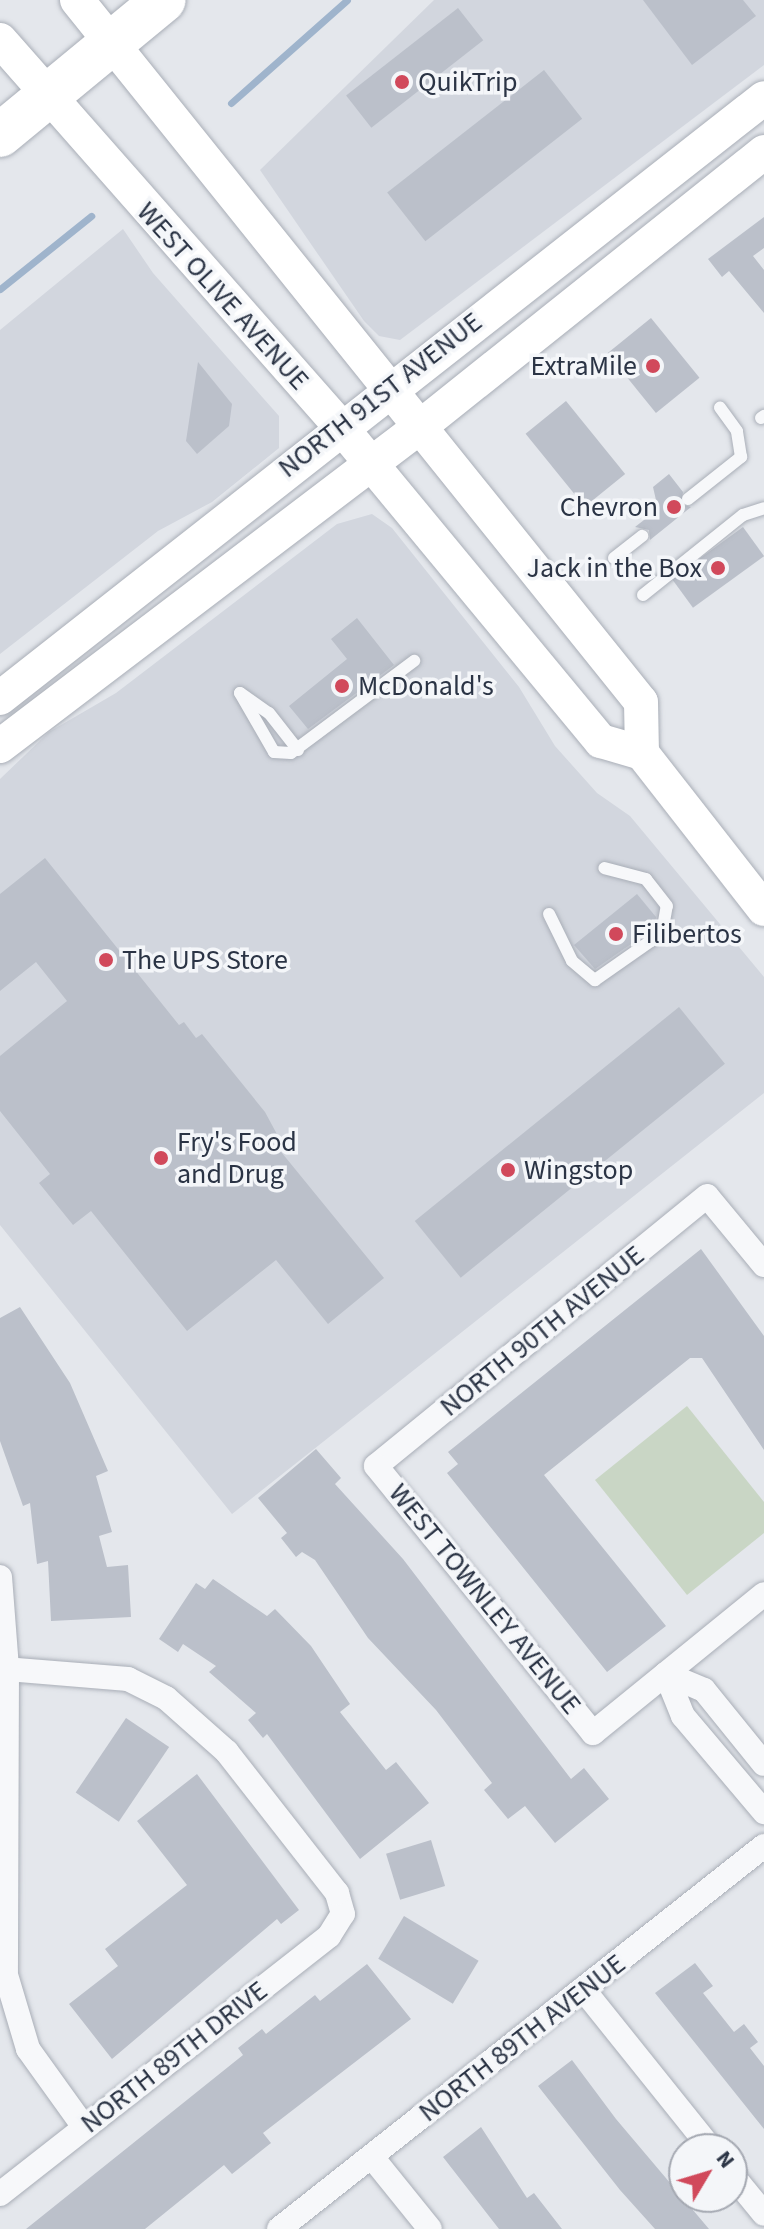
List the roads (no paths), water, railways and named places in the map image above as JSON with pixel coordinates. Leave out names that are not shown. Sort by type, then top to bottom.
[{"type":"highway","points":[[0,135],[164,0]]},
{"type":"main road","points":[[77,0],[641,702],[642,753],[764,909]]},
{"type":"main road","name":"WEST OLIVE AVENUE","points":[[0,40],[46,96],[340,426],[601,741],[642,753]]},
{"type":"main road","name":"NORTH 91ST AVENUE","points":[[0,698],[340,426],[764,98]]},
{"type":"main road","name":"NORTH 91ST AVENUE","points":[[0,746],[421,426],[764,152]]},
{"type":"main road","points":[[678,164],[706,199]]},
{"type":"street","name":"NORTH 90TH AVENUE","points":[[376,1466],[707,1196],[764,1265]]},
{"type":"street","name":"WEST TOWNLEY AVENUE","points":[[376,1466],[593,1733],[666,1674]]},
{"type":"street","points":[[0,1577],[7,1669],[6,1975],[28,2049],[84,2127]]},
{"type":"street","points":[[666,1674],[764,1594]]},
{"type":"street","name":"NORTH 89TH DRIVE","points":[[0,2194],[329,1936],[343,1914],[337,1893],[227,1752],[166,1698],[128,1679],[7,1669]]},
{"type":"street","points":[[666,1674],[704,1690],[757,1755],[723,1766]]},
{"type":"street","points":[[666,1674],[683,1716],[764,1812]]},
{"type":"street","name":"NORTH 89TH AVENUE","points":[[279,2229],[764,1846]]},
{"type":"street","points":[[583,1989],[698,2133]]},
{"type":"street","points":[[372,2157],[430,2229]]},
{"type":"street","points":[[748,2194],[764,2214]]},
{"type":"lane","points":[[688,499],[741,457],[737,431],[720,408]]},
{"type":"lane","points":[[643,595],[743,515],[764,508]]},
{"type":"lane","points":[[614,558],[642,536]]},
{"type":"lane","points":[[298,750],[269,713],[240,693],[274,752],[298,750],[414,661]]},
{"type":"lane","points":[[549,914],[572,961],[595,980],[662,933],[667,906],[646,879],[604,868]]},
{"type":"waterway","points":[[231,103],[347,0]]},
{"type":"waterway","points":[[0,289],[91,216]]},
{"type":"place","name":"QuikTrip","points":[[402,82]]},
{"type":"place","name":"ExtraMile","points":[[653,366]]},
{"type":"place","name":"Chevron","points":[[674,507]]},
{"type":"place","name":"Jack in the Box","points":[[718,568]]},
{"type":"place","name":"McDonald's","points":[[342,686]]},
{"type":"place","name":"Filibertos","points":[[616,934]]},
{"type":"place","name":"The UPS Store","points":[[106,960]]},
{"type":"place","name":"Fry's Food and Drug","points":[[161,1158]]},
{"type":"place","name":"Wingstop","points":[[508,1170]]}]
